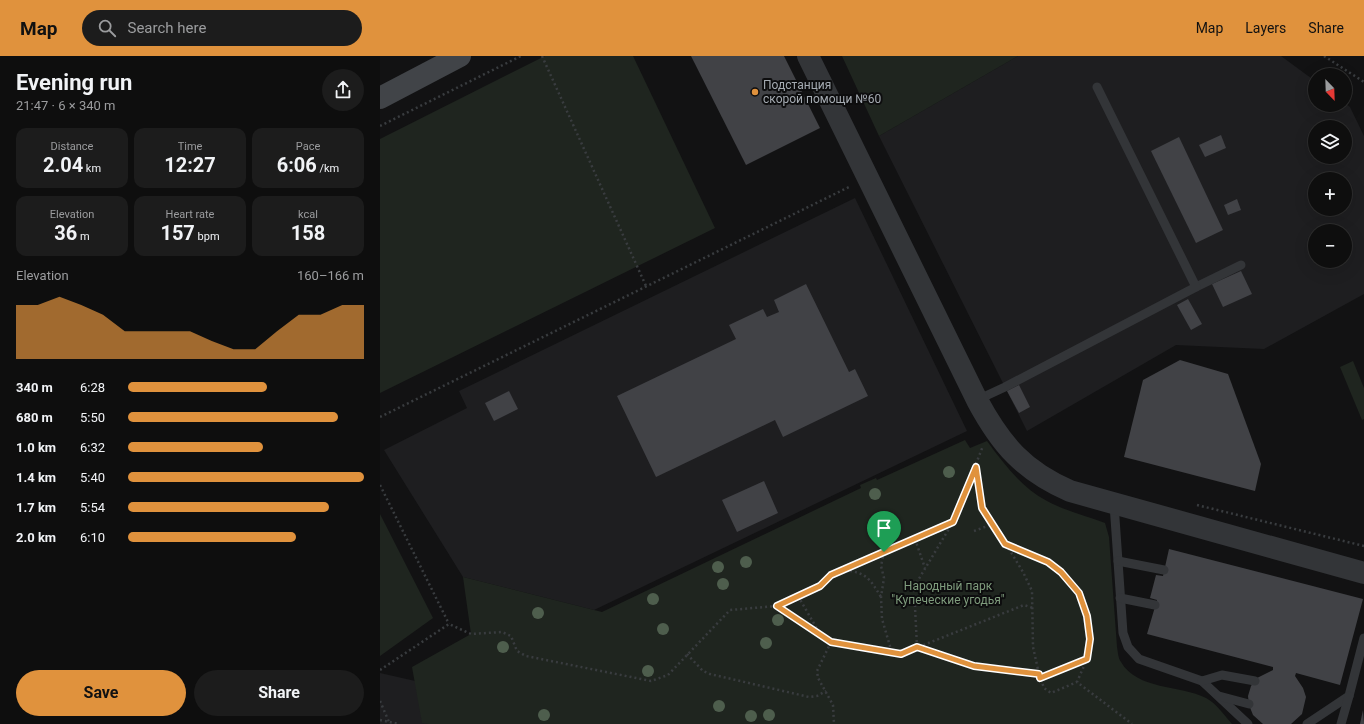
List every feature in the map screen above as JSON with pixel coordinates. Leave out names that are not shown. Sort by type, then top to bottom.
[{"type":"main road","points":[[380,98],[460,56]]},
{"type":"street","points":[[808,56],[976,400],[999,436],[1020,461],[1033,472],[1070,491],[1114,502],[1364,573]]},
{"type":"lane","points":[[1097,87],[1196,287]]},
{"type":"lane","points":[[976,400],[1005,387],[1241,265]]},
{"type":"lane","points":[[1114,502],[1123,633],[1128,647],[1139,659],[1202,681],[1248,724]]},
{"type":"lane","points":[[1118,561],[1164,570]]},
{"type":"lane","points":[[1120,598],[1155,605]]},
{"type":"lane","points":[[1341,724],[1364,638]]},
{"type":"lane","points":[[1202,681],[1222,675],[1256,681]]},
{"type":"lane","points":[[1217,695],[1249,704]]},
{"type":"lane","points":[[1307,724],[1349,696]]},
{"type":"path","points":[[380,126],[521,56]]},
{"type":"path","points":[[542,56],[646,286]]},
{"type":"path","points":[[1324,56],[1364,82]]},
{"type":"path","points":[[380,417],[835,193],[868,179]]},
{"type":"path","points":[[917,647],[914,587],[953,522],[976,467],[984,442]]},
{"type":"path","points":[[976,467],[982,508],[993,524],[1005,544],[1023,572],[1032,591],[1033,648],[1040,678],[1044,688],[1051,693],[1077,682],[1087,659],[1090,639],[1087,616],[1079,593],[1061,572],[1048,562],[1005,544]]},
{"type":"path","points":[[380,485],[449,624],[471,634],[502,632],[511,636],[516,650],[526,656],[651,681],[668,675],[730,610],[777,606],[820,586],[831,575],[953,522]]},
{"type":"path","points":[[974,530],[993,524]]},
{"type":"path","points":[[916,539],[925,568]]},
{"type":"path","points":[[884,552],[881,566],[884,578],[881,597],[882,618],[892,653]]},
{"type":"path","points":[[844,570],[860,572],[870,579],[881,597]]},
{"type":"path","points":[[798,596],[821,635]]},
{"type":"path","points":[[777,606],[831,642],[901,654],[917,647],[932,644],[1024,605],[1033,608]]},
{"type":"path","points":[[380,670],[449,624]]},
{"type":"path","points":[[831,642],[817,671],[818,678],[833,705],[834,724]]},
{"type":"path","points":[[917,647],[974,666],[1039,674]]},
{"type":"path","points":[[687,654],[703,671],[710,674],[809,697],[817,696],[826,691]]},
{"type":"path","points":[[1040,678],[1087,659]]},
{"type":"path","points":[[1077,682],[1132,724]]},
{"type":"path","points":[[380,701],[389,722]]},
{"type":"path","points":[[380,720],[399,724]]},
{"type":"shaded area","points":[[1018,56],[1281,56],[1308,76],[1308,112],[1352,111],[1364,136],[1364,294],[1264,349],[1176,345],[1027,431],[879,136]]},
{"type":"shaded area","points":[[855,198],[967,431],[594,610],[463,577],[384,450],[467,408],[459,391]]},
{"type":"shaded area","points":[[380,673],[604,724],[380,724]]},
{"type":"green space","points":[[545,56],[633,56],[715,228],[380,393],[380,139]]},
{"type":"green space","points":[[842,56],[1018,56],[879,136]]},
{"type":"green space","points":[[1353,361],[1364,388],[1364,419],[1362,420],[1340,367]]},
{"type":"green space","name":"Народный парк \"Купеческие угодья\"","points":[[965,440],[970,448],[987,441],[1021,482],[1047,501],[1069,511],[1105,523],[1109,537],[1117,647],[1121,662],[1128,671],[1137,678],[1160,686],[1196,694],[1210,700],[1232,724],[422,723],[412,667],[471,634],[463,577],[602,612],[861,488],[860,485],[876,478],[877,480]]},
{"type":"green space","points":[[380,514],[433,618],[380,656]]},
{"type":"building","name":"Подстанция скорой помощи №60","points":[[691,56],[784,56],[820,128],[746,165]]},
{"type":"building","points":[[1221,135],[1226,148],[1205,157],[1199,145]]},
{"type":"building","points":[[1179,137],[1223,230],[1196,243],[1151,151]]},
{"type":"building","points":[[1237,199],[1241,210],[1228,215],[1224,205]]},
{"type":"building","points":[[1241,271],[1252,294],[1223,307],[1212,284]]},
{"type":"building","points":[[806,284],[849,372],[855,369],[868,396],[783,437],[775,420],[656,477],[617,396],[736,339],[729,325],[763,309],[767,317],[779,312],[774,300]]},
{"type":"building","points":[[1188,299],[1202,324],[1191,330],[1177,305]]},
{"type":"building","points":[[1180,360],[1228,374],[1261,464],[1255,491],[1124,457],[1143,380]]},
{"type":"building","points":[[1019,385],[1030,407],[1019,413],[1007,391]]},
{"type":"building","points":[[509,391],[518,409],[494,421],[485,403]]},
{"type":"building","points":[[764,481],[778,513],[737,532],[722,500]]},
{"type":"building","points":[[1169,549],[1363,599],[1340,685],[1296,673],[1295,676],[1303,688],[1306,697],[1302,714],[1291,724],[1263,724],[1253,715],[1249,705],[1248,696],[1251,686],[1257,678],[1273,670],[1273,667],[1147,634],[1157,600],[1150,598],[1156,575],[1163,576]]},
{"type":"building","points":[[1363,710],[1364,724],[1360,724]]},
{"type":"place","name":"Подстанция скорой помощи №60","points":[[755,92]]},
{"type":"route","points":[[976,467],[982,508],[1005,544],[1028,552],[1048,562],[1061,572],[1079,593],[1087,616],[1090,639],[1087,659],[1040,678],[1039,674],[974,666],[917,647],[901,654],[831,642],[777,606],[820,586],[831,575],[884,552],[953,522],[976,467]]}]
